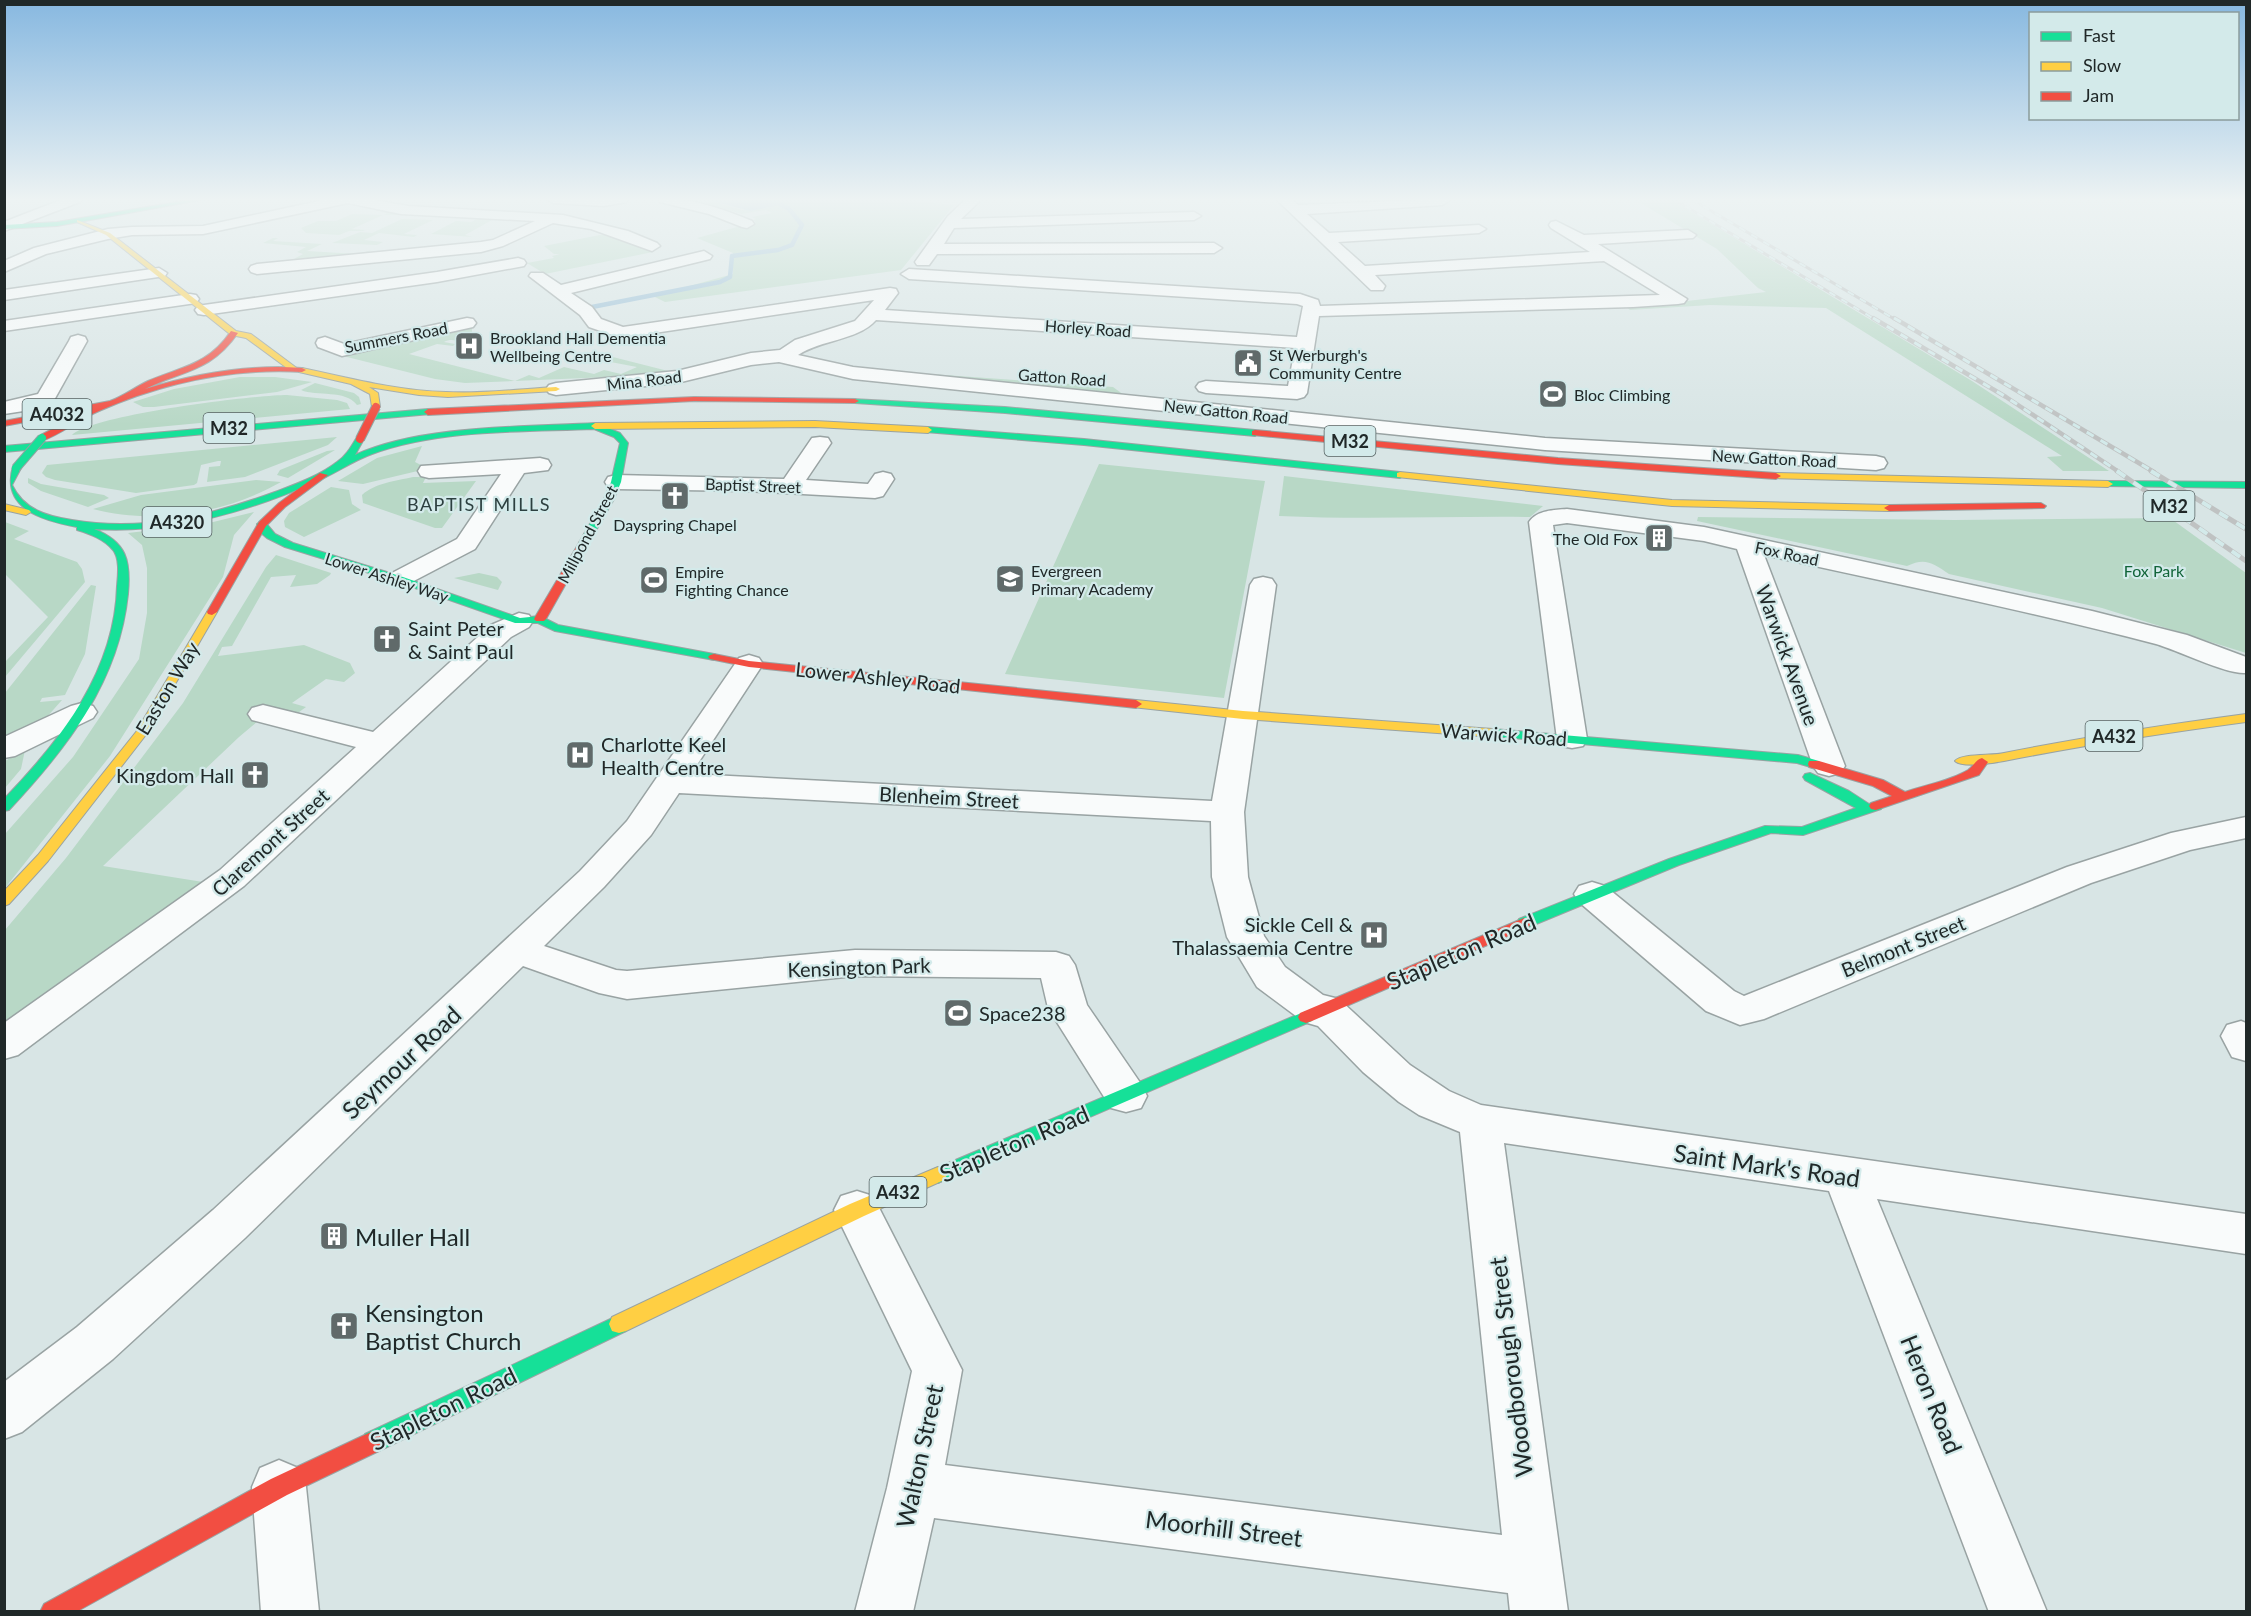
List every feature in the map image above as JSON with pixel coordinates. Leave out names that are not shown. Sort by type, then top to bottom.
[{"type":"main road","points":[[161,274],[234,333],[248,336],[294,369]]},
{"type":"main road","points":[[123,399],[134,390],[188,371],[209,360],[228,345],[234,333]]},
{"type":"main road","name":"A4320","points":[[10,464],[66,421],[109,403],[212,375],[294,369],[349,381],[374,393],[376,407],[353,452],[340,465],[323,476],[250,505],[210,516],[129,527],[77,527]]},
{"type":"main road","name":"M32","points":[[828,378],[918,391],[1064,405],[1357,441]]},
{"type":"main road","points":[[349,381],[418,393],[448,395],[556,389],[772,386]]},
{"type":"main road","name":"M32","points":[[4,449],[421,411],[632,399],[796,399],[907,403],[1357,441],[1563,462],[1876,480],[1999,484],[2247,486]]},
{"type":"main road","name":"A4032","points":[[4,424],[109,403]]},
{"type":"main road","name":"M32","points":[[10,464],[300,432],[454,419],[632,411],[790,410],[898,413],[1056,426],[1517,471]]},
{"type":"main road","name":"M32","points":[[595,426],[782,423],[887,427],[1047,438],[1682,504],[1883,509],[2057,505],[1815,492]]},
{"type":"main road","points":[[340,465],[376,449],[422,438],[595,426]]},
{"type":"main road","name":"Millpond Street","points":[[530,620],[616,483],[624,442],[617,435],[595,426]]},
{"type":"main road","points":[[10,464],[9,491],[26,512]]},
{"type":"main road","name":"Easton Way","points":[[4,901],[43,858],[141,733],[262,524],[282,505],[323,476]]},
{"type":"main road","points":[[4,507],[26,512]]},
{"type":"main road","name":"A4320","points":[[4,807],[26,784],[82,712],[106,664],[118,623],[123,588],[120,552],[105,536],[26,512]]},
{"type":"main road","name":"Lower Ashley Way","points":[[262,524],[265,531],[280,541],[530,620]]},
{"type":"main road","name":"Lower Ashley Road","points":[[530,620],[555,628],[749,664],[1243,715]]},
{"type":"main road","name":"Warwick Road","points":[[1243,715],[1572,739],[1797,759],[1829,766],[1878,783],[1902,796]]},
{"type":"main road","name":"Stapleton Road","points":[[1950,762],[1958,760],[1982,762],[2050,746],[2169,727],[2247,718]]},
{"type":"main road","name":"Warwick Road","points":[[1765,756],[1844,794],[1867,809]]},
{"type":"main road","name":"Stapleton Road","points":[[52,1611],[279,1487],[856,1210],[1592,894],[1674,862],[1770,829],[1803,831],[1963,777],[1974,772],[1982,762]]},
{"type":"main road","points":[[1828,800],[1899,777]]},
{"type":"main road","name":"Stapleton Road","points":[[1770,829],[1783,816]]},
{"type":"street","points":[[4,295],[149,274]]},
{"type":"street","points":[[204,310],[414,280],[471,274]]},
{"type":"street","points":[[534,274],[586,311],[595,323],[621,333],[890,293]]},
{"type":"street","points":[[557,291],[627,274]]},
{"type":"street","name":"Mina Road","points":[[556,389],[670,378],[762,357],[784,356],[801,344],[853,329],[863,323],[909,274]]},
{"type":"street","points":[[916,274],[1246,295],[1306,305],[1621,303],[1678,299],[1636,274]]},
{"type":"street","points":[[1355,290],[1378,287],[1364,274]]},
{"type":"street","points":[[1233,276],[1246,295]]},
{"type":"street","points":[[414,280],[434,297]]},
{"type":"street","points":[[1306,305],[1322,295]]},
{"type":"street","points":[[4,326],[190,299]]},
{"type":"street","points":[[1190,386],[1297,393],[1306,343],[1306,305]]},
{"type":"street","name":"Summers Road","points":[[325,343],[342,350],[467,323],[451,310]]},
{"type":"street","name":"Horley Road","points":[[871,314],[1306,343]]},
{"type":"street","points":[[4,408],[30,405],[48,396],[78,341]]},
{"type":"street","name":"New Gatton Road","points":[[784,356],[828,378],[1486,438],[1669,446],[1876,463]]},
{"type":"street","name":"Gatton Road","points":[[828,378],[843,364],[858,364],[1119,381]]},
{"type":"street","points":[[717,386],[719,373],[731,365]]},
{"type":"street","points":[[791,485],[819,443]]},
{"type":"street","points":[[399,579],[466,544],[528,466],[429,471]]},
{"type":"street","name":"Baptist Street","points":[[616,483],[791,485],[875,491],[883,479]]},
{"type":"street","name":"Fox Road","points":[[1572,739],[1545,567],[1541,522],[1549,518],[1567,516],[1653,526],[1748,544],[2092,619],[2177,641],[2243,665]]},
{"type":"street","name":"Warwick Avenue","points":[[1748,544],[1799,690],[1829,766]]},
{"type":"street","points":[[1227,812],[1263,585]]},
{"type":"street","name":"Claremont Street","points":[[4,1044],[224,886],[501,631],[530,620]]},
{"type":"street","name":"Seymour Road","points":[[4,1414],[56,1374],[161,1286],[519,951],[592,879],[639,828],[749,664]]},
{"type":"street","points":[[4,749],[82,712]]},
{"type":"street","points":[[263,714],[379,743]]},
{"type":"street","name":"Blenheim Street","points":[[670,783],[1227,812]]},
{"type":"street","name":"Saint Mark's Road","points":[[1227,812],[1233,887],[1246,937],[1271,977],[1322,1011],[1393,1077],[1456,1115],[1480,1122],[2247,1234]]},
{"type":"street","name":"Belmont Street","points":[[1592,894],[1719,1001],[1740,1011],[1750,1009],[2079,875],[2183,841],[2247,828]]},
{"type":"street","name":"Kensington Park","points":[[519,951],[613,983],[627,985],[826,965],[1056,965],[1068,1008],[1126,1096]]},
{"type":"street","name":"Woodborough Street","points":[[1480,1122],[1537,1589]]},
{"type":"street","name":"Heron Road","points":[[1846,1177],[2018,1611]]},
{"type":"street","name":"Walton Street","points":[[856,1210],[937,1370],[914,1488],[884,1611]]},
{"type":"street","points":[[279,1487],[290,1611]]},
{"type":"street","name":"Moorhill Street","points":[[914,1488],[1537,1589]]},
{"type":"green space","points":[[731,274],[868,274],[665,302],[653,296]]},
{"type":"green space","points":[[1744,274],[1795,274],[1972,381],[2109,471],[2063,471],[2047,457],[2062,456],[1826,308],[1710,305],[1630,310],[1624,305],[1766,292],[1758,288]]},
{"type":"green space","points":[[472,327],[472,335],[465,340],[444,342],[455,344],[453,346],[437,344],[409,354],[515,381],[465,383],[435,379],[335,354],[408,337]]},
{"type":"green space","points":[[609,356],[668,371],[633,376],[515,381],[529,375],[539,378],[564,367],[594,374],[604,370],[621,374],[637,367],[600,360]]},
{"type":"green space","points":[[875,370],[1113,387],[1124,395]]},
{"type":"green space","points":[[240,377],[275,377],[312,382],[277,392],[154,407],[143,407],[133,402],[174,389]]},
{"type":"green space","points":[[315,383],[354,393],[359,397],[361,404],[357,405],[352,400],[338,395],[301,390]]},
{"type":"green space","points":[[287,395],[337,400],[347,403],[350,409],[72,435],[109,420],[140,414],[209,402]]},
{"type":"green space","points":[[337,437],[328,445],[245,477],[207,482],[209,467],[220,466],[221,461],[218,461],[201,465],[197,483],[194,485],[136,493],[55,480],[42,473],[47,465]]},
{"type":"green space","points":[[422,446],[415,462],[426,469],[363,484],[338,481],[377,458]]},
{"type":"green space","points":[[335,450],[288,478],[277,475],[280,470]]},
{"type":"green space","points":[[1099,464],[1265,481],[1224,698],[1005,674]]},
{"type":"green space","points":[[1284,476],[1543,506],[1530,517],[1279,516]]},
{"type":"green space","points":[[413,477],[426,477],[423,483],[476,481],[442,528],[435,528],[363,503],[362,495],[367,491],[386,483]]},
{"type":"green space","points":[[28,478],[41,484],[104,495],[109,498],[88,507],[41,491],[28,483]]},
{"type":"green space","points":[[256,480],[281,482],[237,502],[189,514],[140,516],[93,509],[141,495]]},
{"type":"green space","points":[[331,487],[349,490],[352,504],[361,510],[304,537],[285,527],[284,521],[289,513]]},
{"type":"green space","points":[[254,512],[234,535],[223,577],[110,756],[5,888],[5,834],[73,757],[139,659],[147,613],[147,568],[142,545],[128,533],[205,524]]},
{"type":"green space","name":"Fox Park","points":[[1698,517],[1954,520],[2170,518],[2246,573],[2246,653],[2102,608],[1949,574],[1929,563],[1919,562],[1907,566],[1697,521]]},
{"type":"green space","points":[[5,522],[29,531],[14,539],[77,562],[82,569],[85,582],[5,677],[5,662],[48,617],[5,574]]},
{"type":"green space","points":[[276,555],[331,573],[317,584],[290,587],[296,575],[271,577],[232,646],[222,647],[218,656],[304,645],[350,663],[355,673],[344,682],[326,679],[292,703],[306,707],[295,715],[258,721],[103,866],[203,882],[5,1027],[5,930],[66,858],[183,703],[266,567]]},
{"type":"green space","points":[[479,573],[497,577],[502,582],[498,590],[454,578]]},
{"type":"green space","points":[[91,585],[96,586],[85,654],[65,695],[42,698],[40,702],[62,700],[46,718],[5,742],[5,693]]},
{"type":"green space","points":[[25,750],[21,769],[5,788],[5,761]]},
{"type":"waterway","points":[[592,307],[720,282],[730,277],[730,274]]},
{"type":"railway","points":[[1800,274],[1876,320]]},
{"type":"railway","points":[[1819,274],[1896,320]]},
{"type":"railway","points":[[1873,318],[2006,397],[2119,472]]},
{"type":"railway","points":[[1894,318],[2154,472]]},
{"type":"railway","points":[[2117,471],[2246,561]]},
{"type":"railway","points":[[2151,471],[2246,529]]},
{"type":"traffic: fast","points":[[855,401],[1005,410],[1255,433]]},
{"type":"traffic: fast","points":[[4,449],[428,412]]},
{"type":"traffic: fast","points":[[340,465],[368,452],[399,443],[464,433],[595,426],[617,435],[624,443],[616,482],[581,548]]},
{"type":"traffic: fast","points":[[928,430],[1084,442],[1400,475]]},
{"type":"traffic: fast","points":[[16,468],[42,438]]},
{"type":"traffic: fast","points":[[16,468],[7,485],[16,500],[35,514],[89,526],[146,527],[229,511],[306,483],[341,464],[352,453],[360,439]]},
{"type":"traffic: fast","points":[[2108,484],[2246,485]]},
{"type":"traffic: fast","points":[[262,524],[271,536],[289,545],[399,579],[519,621],[540,619],[555,628],[714,657]]},
{"type":"traffic: fast","points":[[4,807],[65,737],[82,712],[99,680],[117,627],[123,591],[121,556],[107,539],[81,528]]},
{"type":"traffic: fast","points":[[1493,733],[1798,759],[1814,764]]},
{"type":"traffic: fast","points":[[1810,777],[1844,794],[1867,809]]},
{"type":"traffic: fast","points":[[1524,923],[1674,862],[1770,829],[1803,831],[1876,806]]},
{"type":"traffic: fast","points":[[938,1175],[1306,1017]]},
{"type":"traffic: fast","points":[[373,1442],[619,1324]]},
{"type":"traffic: slow","points":[[159,274],[234,333],[248,336],[294,369]]},
{"type":"traffic: slow","points":[[302,370],[354,382],[374,393],[376,407]]},
{"type":"traffic: slow","points":[[354,382],[419,393],[448,395],[556,389]]},
{"type":"traffic: slow","points":[[595,426],[815,424],[928,430]]},
{"type":"traffic: slow","points":[[1400,475],[1672,503],[1889,508]]},
{"type":"traffic: slow","points":[[1776,476],[2108,484]]},
{"type":"traffic: slow","points":[[4,507],[26,512]]},
{"type":"traffic: slow","points":[[4,901],[43,858],[141,733],[212,612]]},
{"type":"traffic: slow","points":[[1136,704],[1243,715],[1493,733]]},
{"type":"traffic: slow","points":[[1961,761],[1995,759],[2100,738],[2246,718]]},
{"type":"traffic: slow","points":[[619,1324],[857,1210],[938,1175]]},
{"type":"traffic: jam","points":[[123,399],[152,382],[198,366],[212,358],[224,348],[234,333]]},
{"type":"traffic: jam","points":[[42,438],[67,423],[98,409],[167,384],[239,370],[272,368],[302,370]]},
{"type":"traffic: jam","points":[[428,412],[694,399],[855,401]]},
{"type":"traffic: jam","points":[[4,424],[109,403]]},
{"type":"traffic: jam","points":[[360,439],[376,407]]},
{"type":"traffic: jam","points":[[1255,433],[1558,461],[1776,476]]},
{"type":"traffic: jam","points":[[212,612],[262,524],[282,505],[323,475]]},
{"type":"traffic: jam","points":[[1889,508],[2041,506]]},
{"type":"traffic: jam","points":[[540,619],[581,548]]},
{"type":"traffic: jam","points":[[714,657],[749,664],[1136,704]]},
{"type":"traffic: jam","points":[[1876,806],[1963,777],[1974,772],[1982,762]]},
{"type":"traffic: jam","points":[[1814,764],[1878,783],[1902,796]]},
{"type":"traffic: jam","points":[[1306,1017],[1524,923]]},
{"type":"traffic: jam","points":[[52,1612],[279,1487],[373,1442]]},
{"type":"place","name":"Brookland Hall Dementia Wellbeing Centre","points":[[469,346]]},
{"type":"place","name":"St Werburgh's Community Centre","points":[[1248,363]]},
{"type":"place","name":"Bloc Climbing","points":[[1553,394]]},
{"type":"place","name":"Dayspring Chapel","points":[[675,496]]},
{"type":"place","name":"The Old Fox","points":[[1659,538]]},
{"type":"place","name":"Evergreen Primary Academy","points":[[1010,579]]},
{"type":"place","name":"Empire Fighting Chance","points":[[654,580]]},
{"type":"place","name":"Saint Peter & Saint Paul","points":[[387,639]]},
{"type":"place","name":"Charlotte Keel Health Centre","points":[[580,755]]},
{"type":"place","name":"Kingdom Hall","points":[[255,775]]},
{"type":"place","name":"Sickle Cell & Thalassaemia Centre","points":[[1374,935]]},
{"type":"place","name":"Space238","points":[[958,1013]]},
{"type":"place","name":"Muller Hall","points":[[334,1236]]},
{"type":"place","name":"Kensington Baptist Church","points":[[344,1326]]},
{"type":"district","name":"BAPTIST MILLS","points":[[479,504]]}]
